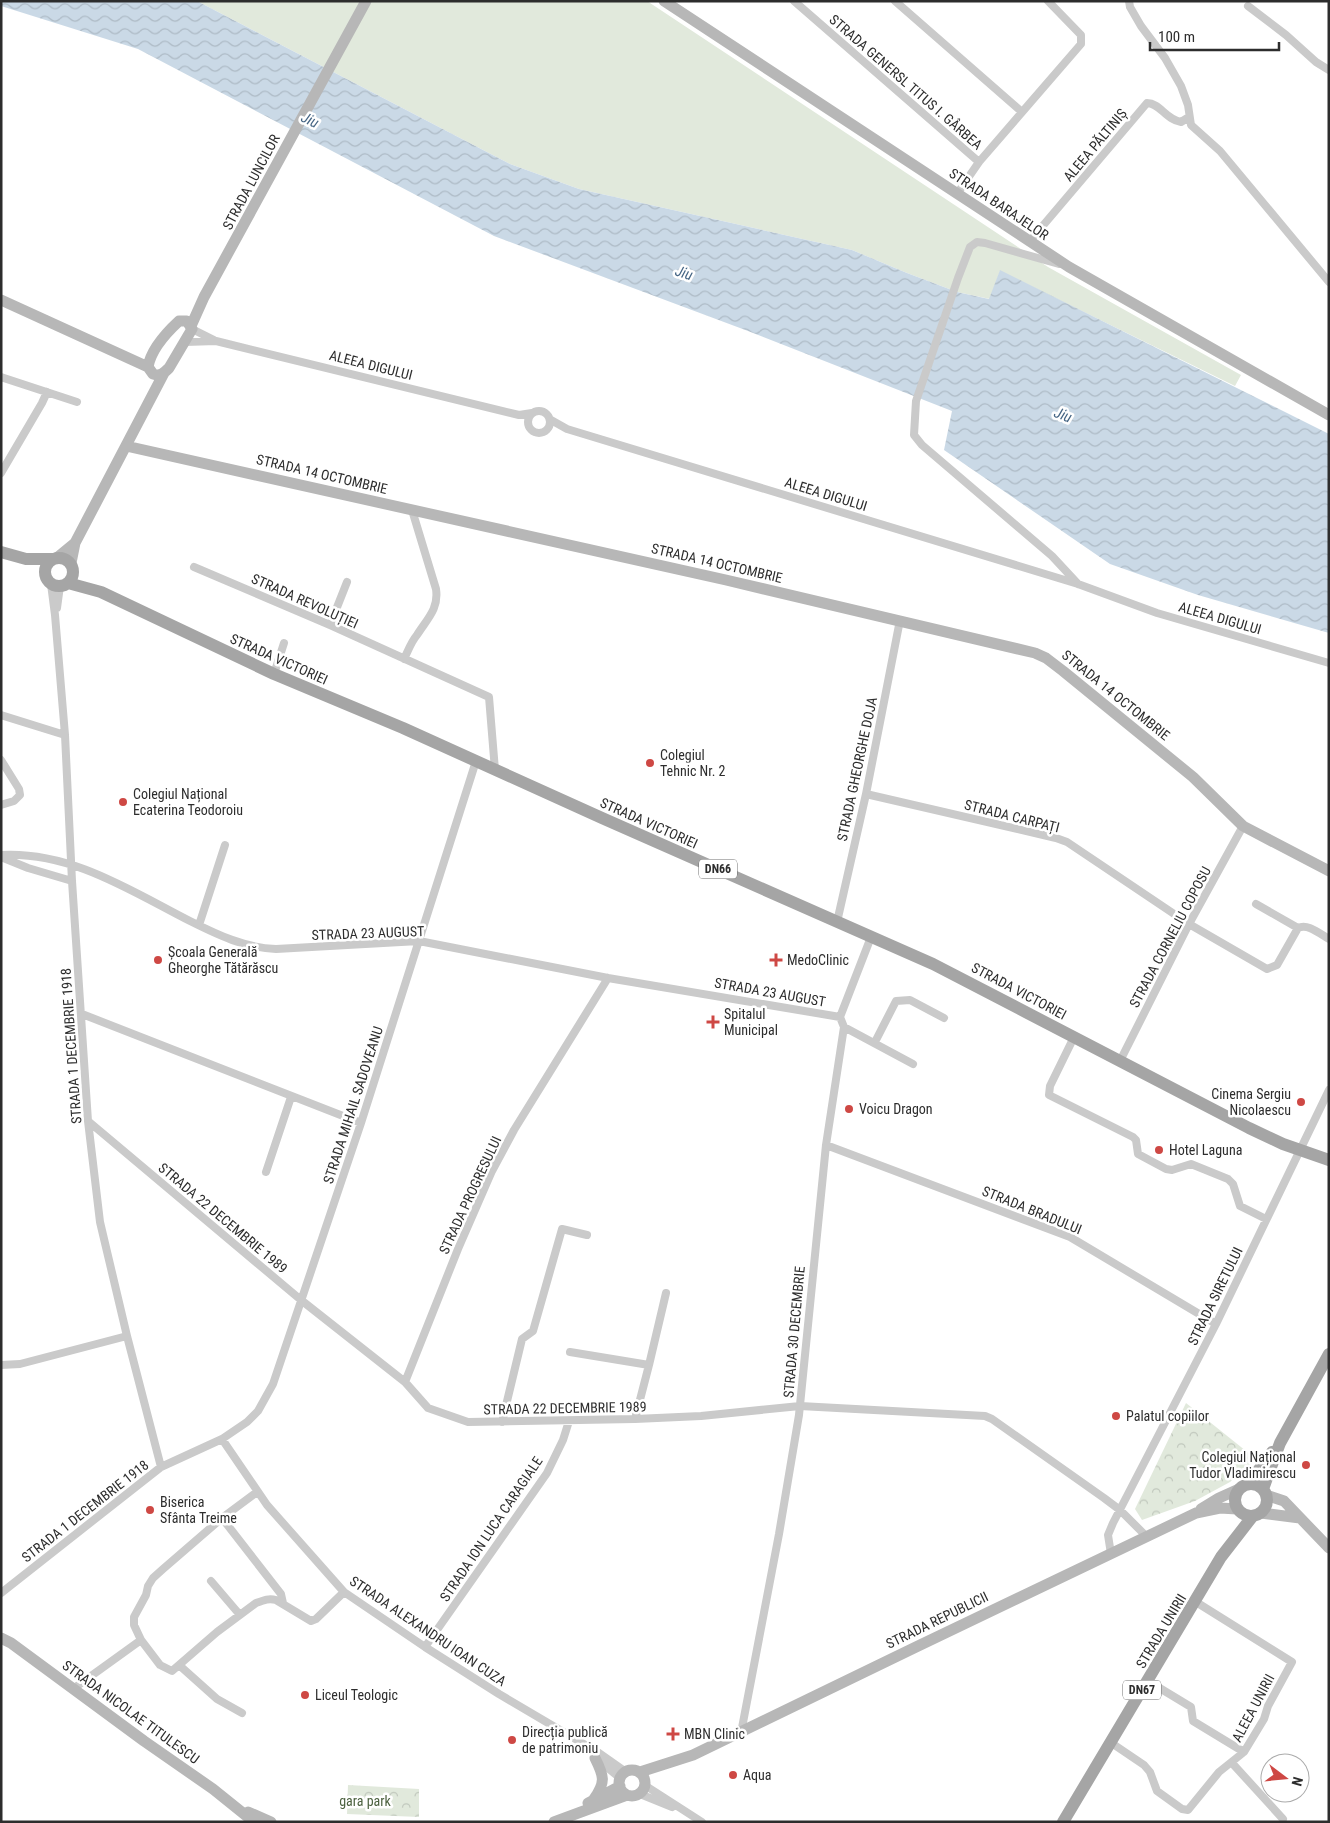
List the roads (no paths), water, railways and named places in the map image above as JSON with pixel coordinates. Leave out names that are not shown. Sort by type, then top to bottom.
[{"type":"main road","name":"STRADA LUNCILOR","points":[[155,372],[185,342],[204,297],[237,240],[366,1]]},
{"type":"main road","name":"STRADA BARAJELOR","points":[[664,1],[1068,267],[1329,415]]},
{"type":"main road","name":"STRADA LUNCILOR","points":[[155,372],[155,350],[170,329],[204,297]]},
{"type":"main road","points":[[1,300],[155,372],[149,401],[75,543],[71,563],[74,572],[60,581],[46,565],[75,543]]},
{"type":"main road","points":[[179,321],[187,321],[192,327]]},
{"type":"main road","points":[[126,358],[146,355],[155,350]]},
{"type":"main road","name":"STRADA 14 OCTOMBRIE","points":[[126,446],[900,620],[1024,650],[1046,658],[1193,777],[1244,826],[1329,872]]},
{"type":"main road","name":"STRADA VICTORIEI","points":[[1,552],[26,559],[60,581],[101,592],[274,674],[403,728],[955,974],[1249,1128],[1283,1144],[1329,1160]]},
{"type":"main road","points":[[56,558],[63,558],[71,563]]},
{"type":"main road","name":"STRADA VICTORIEI","points":[[26,559],[56,558]]},
{"type":"main road","name":"STRADA UNIRII","points":[[1063,1822],[1196,1602],[1221,1557],[1238,1510],[1235,1499],[1280,1442],[1329,1354]]},
{"type":"main road","name":"STRADA UNIRII","points":[[1221,1557],[1267,1504],[1265,1492],[1280,1442]]},
{"type":"main road","points":[[1244,1487],[1259,1486],[1265,1492],[1284,1501],[1329,1548]]},
{"type":"main road","name":"STRADA REPUBLICII","points":[[623,1783],[631,1797],[643,1784],[693,1755],[1147,1537],[1244,1487]]},
{"type":"main road","name":"STRADA REPUBLICII","points":[[1196,1513],[1220,1508],[1238,1510]]},
{"type":"main road","points":[[1238,1510],[1243,1515],[1300,1518]]},
{"type":"main road","name":"STRADA NICOLAE TITULESCU","points":[[1,1632],[6,1641],[235,1806]]},
{"type":"main road","points":[[594,1799],[601,1789],[603,1781],[602,1772],[595,1758]]},
{"type":"main road","name":"STRADA REPUBLICII","points":[[554,1822],[575,1813],[623,1783],[636,1770],[643,1784]]},
{"type":"main road","name":"STRADA REPUBLICII","points":[[575,1813],[594,1799],[623,1783]]},
{"type":"main road","points":[[235,1806],[254,1822]]},
{"type":"main road","points":[[235,1806],[271,1822]]},
{"type":"street","name":"STRADA GENERSL TITUS I. GÂRBEA","points":[[794,1],[979,162]]},
{"type":"street","points":[[895,1],[1022,112]]},
{"type":"street","points":[[956,194],[979,162],[1081,44],[1081,35],[1048,1]]},
{"type":"street","points":[[1129,1],[1130,7],[1141,26],[1166,58],[1181,86],[1188,105],[1191,125],[1220,151],[1329,282]]},
{"type":"street","points":[[1248,6],[1286,34],[1316,62],[1329,70]]},
{"type":"street","name":"ALEEA PĂLTINIȘ","points":[[1029,242],[1147,103],[1153,103],[1167,116],[1177,122],[1181,122],[1189,117]]},
{"type":"street","name":"ALEEA DIGULUI","points":[[1068,267],[985,243],[977,242],[970,247],[916,401],[914,435],[922,445],[1052,556],[1078,584]]},
{"type":"street","name":"ALEEA DIGULUI","points":[[192,327],[216,341]]},
{"type":"street","name":"ALEEA DIGULUI","points":[[185,342],[216,341],[519,415],[532,412]]},
{"type":"street","points":[[1,377],[77,402]]},
{"type":"street","points":[[1,473],[42,403],[46,392]]},
{"type":"street","points":[[519,415],[530,429],[541,433],[550,426],[551,420],[548,414],[537,410],[532,412],[528,418],[530,429]]},
{"type":"street","name":"ALEEA DIGULUI","points":[[551,420],[567,429],[1078,584],[1157,613],[1329,663]]},
{"type":"street","name":"ALEEA DIGULUI","points":[[546,431],[567,429]]},
{"type":"street","points":[[404,659],[416,636],[434,611],[437,598],[412,510]]},
{"type":"street","name":"STRADA REVOLUȚIEI","points":[[194,567],[330,624],[489,697],[495,770]]},
{"type":"street","name":"STRADA 1 DECEMBRIE 1918","points":[[60,581],[55,615],[65,735],[72,881],[88,1120],[100,1222],[161,1467]]},
{"type":"street","points":[[330,624],[347,582]]},
{"type":"street","name":"STRADA GHEORGHE DOJA","points":[[837,922],[866,794],[900,620]]},
{"type":"street","points":[[274,674],[284,643]]},
{"type":"street","points":[[1,715],[65,735]]},
{"type":"street","points":[[1,760],[19,789],[20,795],[14,801],[1,805]]},
{"type":"street","name":"STRADA MIHAIL SADOVEANU","points":[[222,1439],[253,1417],[273,1384],[282,1360],[361,1122],[476,761]]},
{"type":"street","points":[[1,777],[6,768]]},
{"type":"street","name":"STRADA CARPAȚI","points":[[866,794],[1067,842],[1189,924],[1267,969],[1277,965],[1298,928]]},
{"type":"street","name":"STRADA CORNELIU COPOSU","points":[[1120,1061],[1189,924],[1244,826]]},
{"type":"street","points":[[199,925],[225,845]]},
{"type":"street","name":"STRADA 23 AUGUST","points":[[1,856],[28,856],[72,864],[91,870],[222,936],[263,949],[419,942],[608,978],[840,1017]]},
{"type":"street","name":"STRADA 23 AUGUST","points":[[1,856],[28,868],[72,881]]},
{"type":"street","points":[[1256,904],[1298,928],[1303,925],[1329,939]]},
{"type":"street","points":[[871,937],[840,1017],[844,1027],[913,1064]]},
{"type":"street","name":"STRADA PROGRESULUI","points":[[405,1382],[458,1249],[492,1171],[514,1130],[608,978]]},
{"type":"street","points":[[875,1042],[896,1001],[910,1000],[944,1018]]},
{"type":"street","points":[[82,1014],[361,1122]]},
{"type":"street","name":"STRADA 30 DECEMBRIE","points":[[741,1732],[779,1534],[800,1406],[826,1145],[844,1027]]},
{"type":"street","points":[[1074,1037],[1050,1086],[1049,1094],[1133,1137],[1136,1140],[1138,1154],[1166,1169],[1172,1170],[1191,1164],[1228,1179],[1233,1184],[1240,1206],[1266,1219]]},
{"type":"street","name":"STRADA SIRETULUI","points":[[1120,1510],[1216,1324],[1329,1090]]},
{"type":"street","points":[[266,1172],[292,1096]]},
{"type":"street","name":"STRADA 22 DECEMBRIE 1989","points":[[88,1120],[301,1300],[405,1382],[430,1410],[468,1422],[569,1421],[701,1416],[800,1406],[985,1416],[992,1418],[1120,1510],[1147,1537]]},
{"type":"street","name":"STRADA BRADULUI","points":[[826,1145],[1060,1232],[1216,1324]]},
{"type":"street","points":[[502,1422],[522,1339],[532,1331],[562,1229],[587,1235]]},
{"type":"street","points":[[635,1419],[666,1293]]},
{"type":"street","points":[[1,1365],[20,1364],[127,1336]]},
{"type":"street","points":[[570,1352],[648,1365]]},
{"type":"street","name":"STRADA ION LUCA CARAGIALE","points":[[424,1647],[547,1473],[563,1440],[569,1421]]},
{"type":"street","name":"STRADA 1 DECEMBRIE 1918","points":[[1,1593],[161,1467],[222,1439]]},
{"type":"street","name":"STRADA ALEXANDRU IOAN CUZA","points":[[222,1439],[267,1505],[344,1592],[424,1647],[588,1747],[623,1783]]},
{"type":"street","points":[[257,1492],[222,1518],[153,1578],[134,1617],[134,1625],[142,1640],[164,1668],[172,1671],[216,1632],[264,1600],[270,1598],[283,1603],[311,1621],[316,1619],[344,1592]]},
{"type":"street","points":[[1111,1554],[1108,1535],[1120,1510]]},
{"type":"street","points":[[222,1518],[281,1594],[283,1603]]},
{"type":"street","points":[[211,1582],[240,1616]]},
{"type":"street","name":"ALEEA UNIRII","points":[[1110,1742],[1144,1765],[1150,1772],[1156,1790],[1182,1809],[1188,1810],[1219,1772],[1244,1752],[1264,1720],[1268,1706],[1292,1662],[1196,1602]]},
{"type":"street","points":[[73,1689],[142,1640]]},
{"type":"street","points":[[180,1665],[217,1699],[242,1712]]},
{"type":"street","points":[[1148,1681],[1191,1707],[1193,1721],[1244,1752]]},
{"type":"street","name":"STRADA ALEXANDRU IOAN CUZA","points":[[588,1747],[595,1758],[623,1783]]},
{"type":"street","points":[[1232,1763],[1283,1820]]},
{"type":"street","points":[[643,1784],[702,1822]]},
{"type":"water","name":"Jiu","points":[[1,1],[197,1],[510,164],[579,189],[852,250],[957,292],[989,299],[1000,270],[1329,434],[1329,633],[1198,595],[1110,564],[944,450],[952,411],[748,331],[494,236],[138,49],[1,6]]},
{"type":"place","name":"Colegiul Tehnic Nr. 2","points":[[650,763]]},
{"type":"place","name":"Colegiul Național Ecaterina Teodoroiu","points":[[123,802]]},
{"type":"place","name":"Școala Generală Gheorghe Tătărăscu","points":[[158,960]]},
{"type":"place","name":"MedoClinic","points":[[776,960]]},
{"type":"place","name":"Spitalul Municipal","points":[[713,1022]]},
{"type":"place","name":"Cinema Sergiu Nicolaescu","points":[[1301,1102]]},
{"type":"place","name":"Voicu Dragon","points":[[849,1109]]},
{"type":"place","name":"Hotel Laguna","points":[[1159,1150]]},
{"type":"place","name":"Palatul copiilor","points":[[1116,1416]]},
{"type":"place","name":"Colegiul Național Tudor Vladimirescu","points":[[1306,1465]]},
{"type":"place","name":"Biserica Sfânta Treime","points":[[150,1510]]},
{"type":"place","name":"Liceul Teologic","points":[[305,1695]]},
{"type":"place","name":"MBN Clinic","points":[[673,1734]]},
{"type":"place","name":"Direcția publică de patrimoniu","points":[[512,1740]]},
{"type":"place","name":"Aqua","points":[[733,1775]]},
{"type":"park label","name":"gara park","points":[[365,1801]]}]
